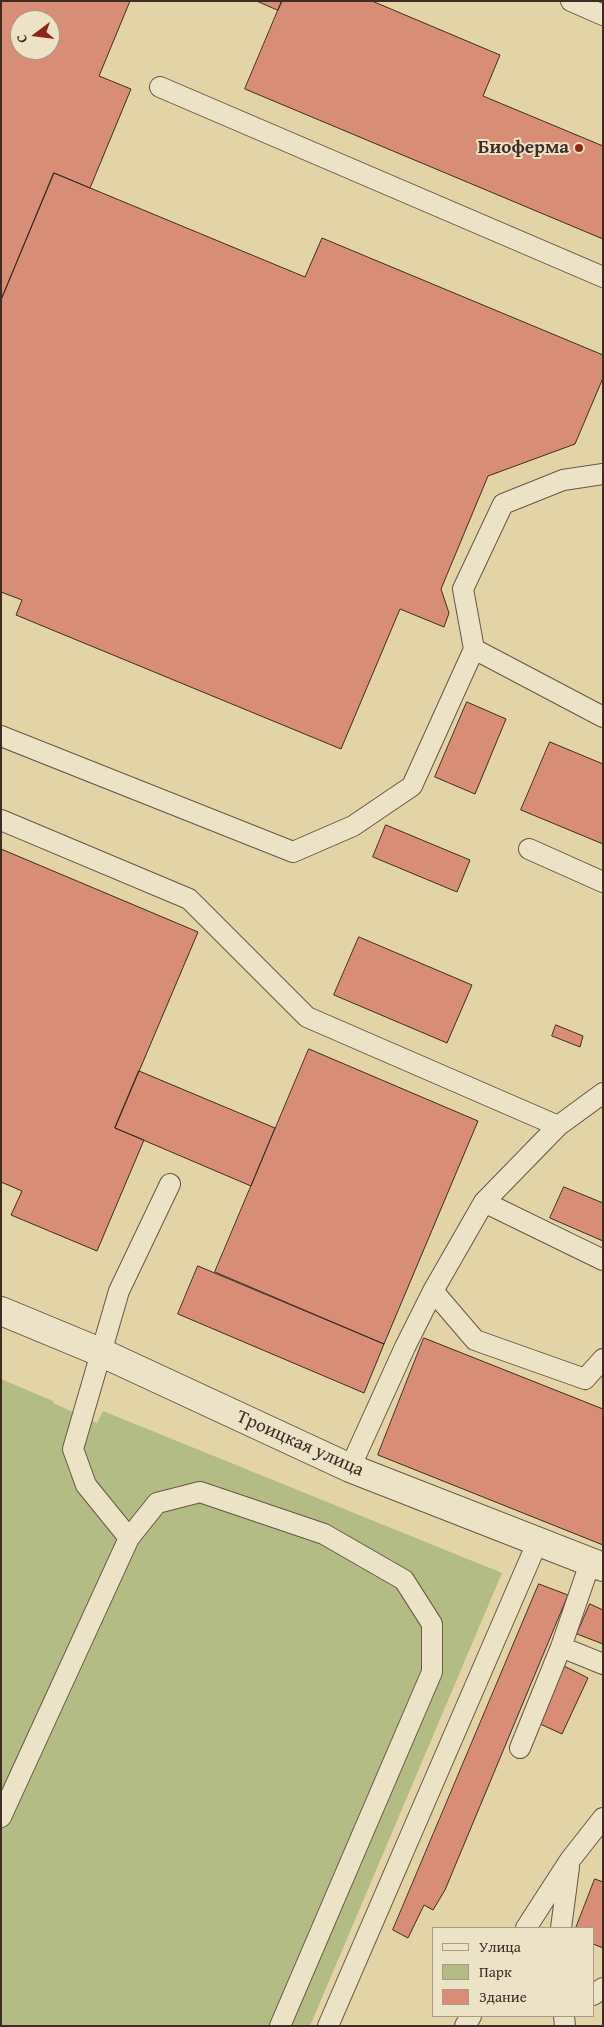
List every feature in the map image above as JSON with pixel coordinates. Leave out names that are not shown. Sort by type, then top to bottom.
[{"type":"street","name":"Троицкая улица","points":[[1,1311],[100,1352],[350,1468],[536,1543],[597,1565]]},
{"type":"lane","points":[[571,1],[603,15]]},
{"type":"lane","points":[[160,87],[603,276]]},
{"type":"lane","points":[[1,736],[293,852],[352,826],[412,786],[474,649],[464,590],[503,504],[563,480],[603,474]]},
{"type":"lane","points":[[474,649],[603,717]]},
{"type":"lane","points":[[1,820],[189,899],[307,1017],[558,1126]]},
{"type":"lane","points":[[529,849],[603,882]]},
{"type":"lane","points":[[350,1468],[405,1347],[433,1291],[484,1202],[558,1126],[603,1093]]},
{"type":"lane","points":[[129,1538],[86,1484],[73,1449],[100,1352],[120,1291],[170,1184]]},
{"type":"lane","points":[[484,1202],[603,1260]]},
{"type":"lane","points":[[433,1291],[475,1340],[585,1380],[603,1359]]},
{"type":"lane","points":[[1,1817],[129,1538],[157,1503],[200,1492],[324,1534],[404,1580],[432,1624],[432,1672],[280,2026]]},
{"type":"lane","points":[[328,2026],[536,1543]]},
{"type":"lane","points":[[520,1748],[597,1565]]},
{"type":"lane","points":[[561,1647],[603,1664]]},
{"type":"lane","points":[[527,1927],[570,1860],[603,1818]]},
{"type":"lane","points":[[561,1927],[570,1860]]},
{"type":"green space","points":[[1,1379],[53,1401],[53,1403],[97,1423],[103,1411],[502,1573],[310,2026],[1,2026]]},
{"type":"building","points":[[1,1],[130,1],[99,76],[131,89],[90,188],[54,173],[1,300]]},
{"type":"building","points":[[257,1],[282,1],[278,10]]},
{"type":"building","points":[[282,1],[372,1],[500,55],[483,96],[603,146],[603,239],[245,89]]},
{"type":"building","points":[[54,173],[305,277],[322,238],[603,355],[603,378],[575,444],[488,476],[441,589],[449,613],[444,627],[400,609],[341,749],[16,615],[22,600],[1,592],[1,300]]},
{"type":"building","points":[[467,702],[506,719],[475,794],[435,777]]},
{"type":"building","points":[[550,742],[603,764],[603,844],[521,810]]},
{"type":"building","points":[[386,825],[470,860],[457,892],[373,857]]},
{"type":"building","points":[[1,849],[198,932],[115,1128],[144,1140],[97,1251],[11,1215],[22,1191],[1,1182]]},
{"type":"building","points":[[359,937],[472,985],[447,1043],[334,995]]},
{"type":"building","points":[[556,1025],[583,1036],[580,1047],[552,1036]]},
{"type":"building","points":[[309,1049],[478,1121],[384,1344],[215,1272]]},
{"type":"building","points":[[139,1071],[275,1128],[251,1186],[115,1128]]},
{"type":"building","points":[[564,1187],[603,1203],[603,1241],[550,1218]]},
{"type":"building","points":[[198,1266],[384,1344],[364,1393],[178,1314]]},
{"type":"building","points":[[424,1338],[603,1409],[603,1545],[378,1455]]},
{"type":"building","points":[[539,1584],[568,1595],[445,1890],[433,1910],[424,1905],[408,1938],[393,1930]]},
{"type":"building","points":[[590,1604],[603,1610],[603,1644],[577,1634]]},
{"type":"building","points":[[564,1666],[588,1678],[562,1734],[538,1723]]},
{"type":"building","points":[[595,1879],[603,1882],[603,1948],[594,1944],[594,1927],[576,1927]]},
{"type":"place","name":"Биоферма","points":[[579,148]]}]
